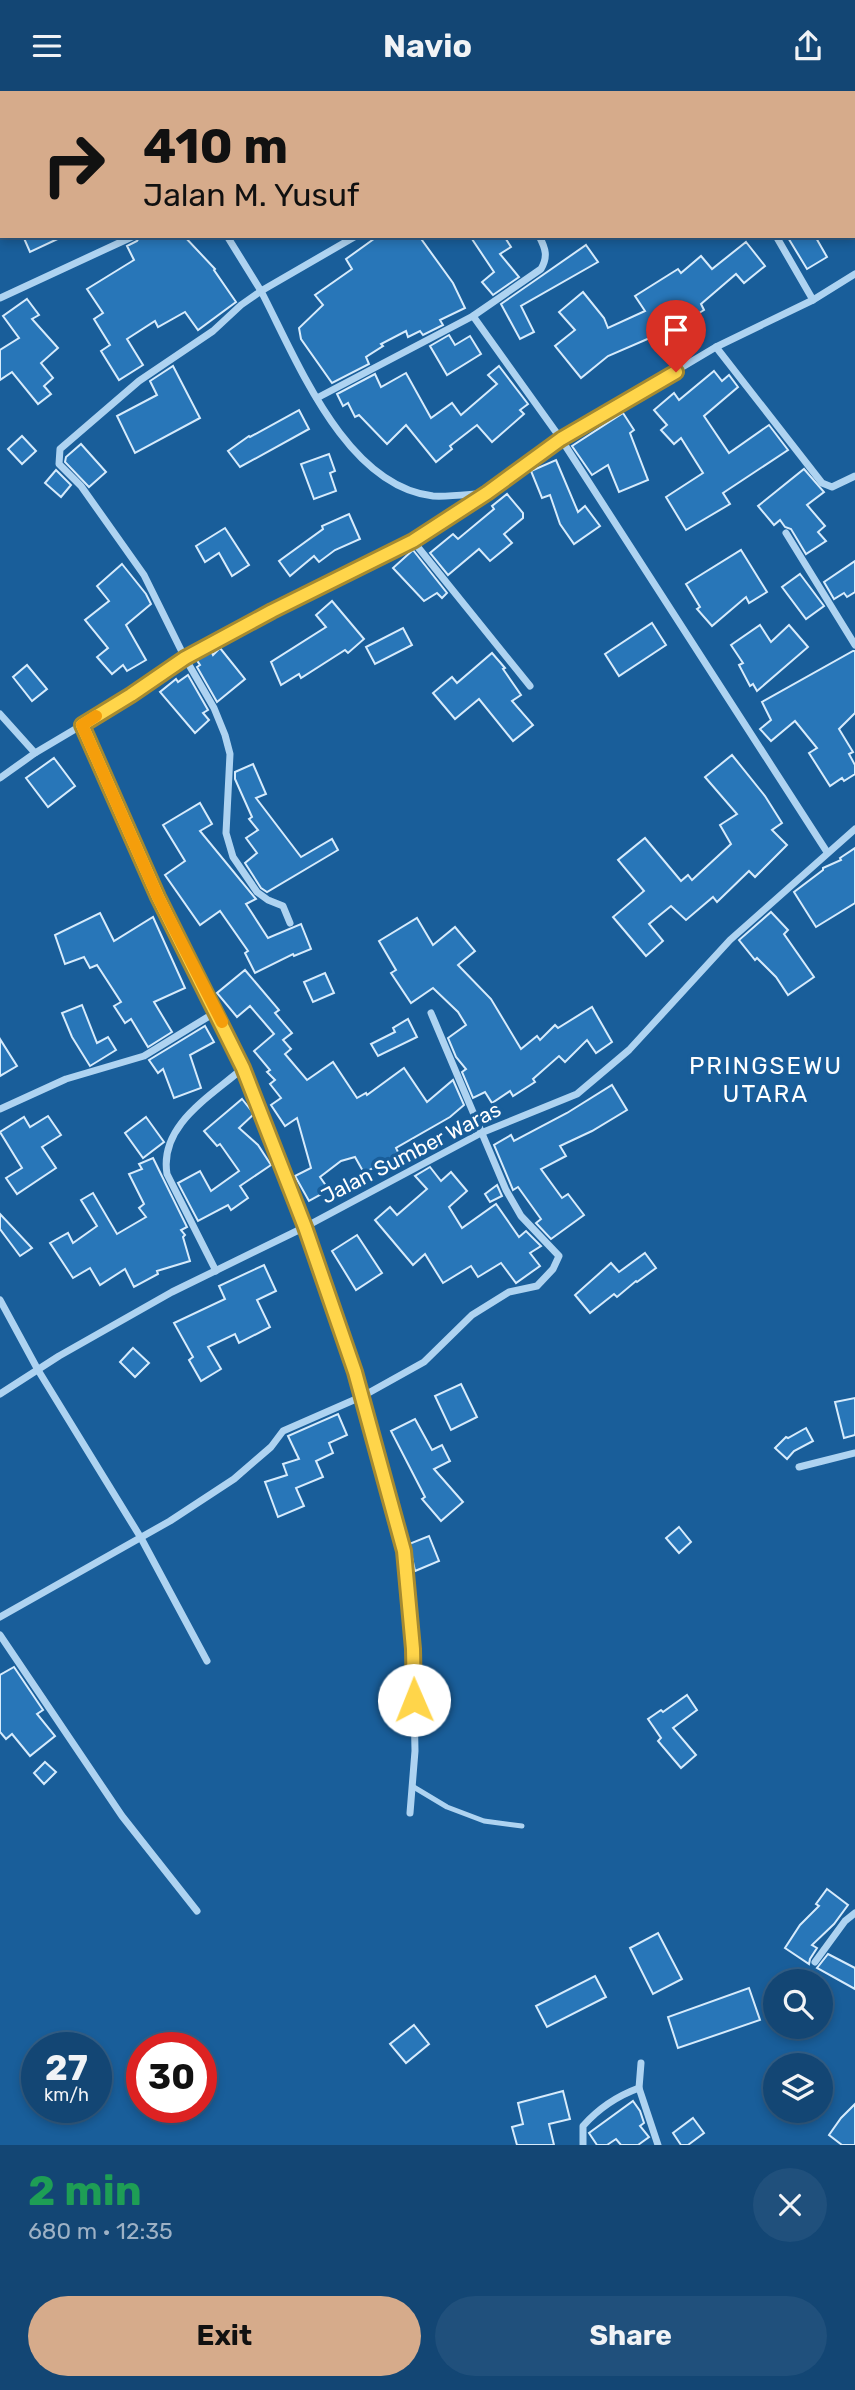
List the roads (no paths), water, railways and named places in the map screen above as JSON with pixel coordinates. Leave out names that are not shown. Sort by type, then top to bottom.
[{"type":"street","points":[[0,298],[130,238]]},
{"type":"street","points":[[228,238],[261,291],[317,398],[347,444],[382,477],[408,489],[434,496],[487,493]]},
{"type":"street","points":[[290,923],[283,905],[268,900],[257,892],[233,857],[226,833],[230,754],[214,708],[185,658],[144,575],[81,486],[59,464],[58,458],[60,449],[139,381],[213,331],[261,291],[353,238]]},
{"type":"street","points":[[317,398],[473,316],[541,269],[546,261],[546,252],[540,238]]},
{"type":"street","points":[[777,238],[813,300]]},
{"type":"street","points":[[0,778],[185,658],[413,541],[487,493],[561,439],[716,347],[813,300],[855,274]]},
{"type":"street","points":[[473,316],[561,439],[827,852]]},
{"type":"street","points":[[716,347],[822,483],[832,487],[855,476]]},
{"type":"street","points":[[786,533],[855,645]]},
{"type":"street","points":[[413,541],[530,686]]},
{"type":"street","points":[[0,714],[35,753]]},
{"type":"street","points":[[82,725],[158,897],[243,1068],[305,1227],[363,1397],[404,1551],[413,1649],[415,1751],[410,1813]]},
{"type":"street","name":"Jalan Sumber Waras","points":[[0,1394],[172,1292],[305,1227],[481,1133],[577,1094],[629,1050],[730,940],[855,829]]},
{"type":"street","points":[[0,1109],[66,1079],[144,1056],[216,1012]]},
{"type":"street","points":[[0,1617],[141,1538],[234,1479],[271,1447],[283,1431],[363,1397],[424,1362],[472,1315],[509,1292],[537,1286],[553,1269],[559,1256],[521,1216],[506,1190],[431,1013]]},
{"type":"street","points":[[216,1271],[167,1174],[164,1159],[176,1127],[243,1068]]},
{"type":"street","points":[[0,1300],[38,1370],[141,1538],[207,1661]]},
{"type":"street","points":[[799,1467],[855,1453]]},
{"type":"street","points":[[0,1635],[122,1816],[197,1911]]},
{"type":"street","points":[[816,1962],[845,1921],[855,1913]]},
{"type":"street","points":[[641,2063],[639,2088],[658,2145]]},
{"type":"street","points":[[583,2145],[583,2126],[591,2117],[620,2095],[639,2088]]},
{"type":"lane","points":[[412,1786],[447,1807],[484,1821],[522,1826]]},
{"type":"district","name":"PRINGSEWU UTARA","points":[[766,1080]]}]
